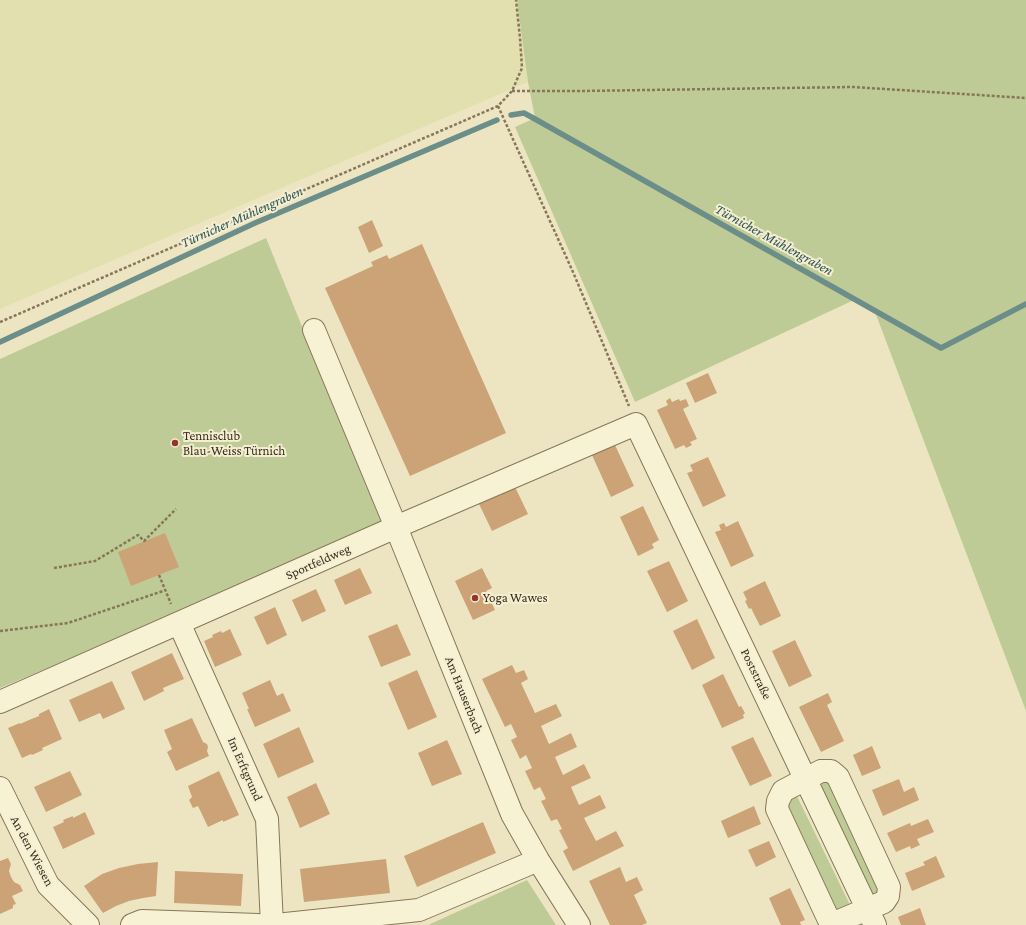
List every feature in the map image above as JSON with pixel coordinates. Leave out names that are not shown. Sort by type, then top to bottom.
[{"type":"street","name":"Am Hauserbach","points":[[314,330],[396,527],[512,814],[538,860],[579,925]]},
{"type":"street","name":"Sportfeldweg","points":[[0,702],[396,527],[636,424]]},
{"type":"street","name":"Poststraße","points":[[636,424],[872,917]]},
{"type":"street","name":"Im Erftgrund","points":[[179,624],[268,819],[272,925]]},
{"type":"street","points":[[831,771],[838,777],[889,887],[888,896],[872,917],[833,922],[828,918],[777,809],[778,801],[783,791],[821,772],[831,771]]},
{"type":"street","name":"An den Wiesen","points":[[0,788],[48,885],[88,925]]},
{"type":"street","points":[[276,925],[419,910],[538,860]]},
{"type":"street","points":[[132,925],[142,921],[258,925]]},
{"type":"path","points":[[0,322],[498,106],[512,91],[522,68],[516,0]]},
{"type":"path","points":[[512,91],[854,87],[1026,98]]},
{"type":"path","points":[[498,106],[573,272],[636,424]]},
{"type":"path","points":[[54,568],[96,561],[138,535],[144,541],[176,510]]},
{"type":"path","points":[[159,575],[179,624]]},
{"type":"path","points":[[0,630],[68,623],[166,590]]},
{"type":"shaded area","points":[[0,0],[517,0],[528,82],[0,309]]},
{"type":"green space","points":[[517,0],[1026,0],[1026,711],[875,312],[854,300],[635,402],[515,127],[535,118],[528,82]]},
{"type":"green space","name":"Tennisclub Blau-Weiss Türnich","points":[[266,238],[384,528],[0,688],[0,359]]},
{"type":"green space","points":[[826,777],[883,886],[875,900],[818,779]]},
{"type":"green space","points":[[795,792],[850,905],[838,912],[829,907],[784,806]]},
{"type":"green space","points":[[527,880],[556,925],[428,925]]},
{"type":"building","points":[[372,220],[383,246],[369,253],[358,227]]},
{"type":"building","points":[[422,244],[506,433],[410,476],[325,288],[373,266],[371,262],[387,255],[389,259]]},
{"type":"building","points":[[708,373],[717,393],[695,403],[686,383]]},
{"type":"building","points":[[670,398],[672,402],[679,399],[680,401],[686,399],[689,406],[683,409],[697,439],[690,442],[692,445],[686,448],[684,445],[675,449],[657,410],[668,405],[666,401]]},
{"type":"building","points":[[615,445],[634,486],[611,497],[592,455]]},
{"type":"building","points":[[708,457],[726,496],[703,507],[687,473],[693,471],[690,465]]},
{"type":"building","points":[[515,487],[528,514],[492,531],[479,504]]},
{"type":"building","points":[[643,506],[659,540],[652,544],[654,548],[638,556],[620,517]]},
{"type":"building","points":[[738,521],[754,556],[731,567],[715,532],[721,530],[719,525],[724,523],[726,527]]},
{"type":"building","points":[[165,533],[179,567],[131,586],[118,552]]},
{"type":"building","points":[[669,561],[688,601],[667,612],[647,571]]},
{"type":"building","points":[[360,568],[372,593],[345,605],[334,580]]},
{"type":"building","points":[[482,568],[492,588],[486,591],[495,610],[473,620],[455,581]]},
{"type":"building","points":[[765,581],[781,616],[760,626],[751,608],[749,609],[745,601],[747,600],[743,592]]},
{"type":"building","points":[[316,589],[326,611],[302,622],[292,600]]},
{"type":"building","points":[[275,607],[287,635],[267,645],[254,617]]},
{"type":"building","points":[[697,619],[715,658],[692,670],[673,631]]},
{"type":"building","points":[[397,624],[411,655],[381,667],[368,636]]},
{"type":"building","points":[[230,629],[242,655],[215,667],[204,641],[213,637],[212,635],[221,631],[222,633]]},
{"type":"building","points":[[795,640],[812,676],[789,687],[772,651]]},
{"type":"building","points":[[172,653],[184,679],[163,688],[164,691],[144,701],[131,672]]},
{"type":"building","points":[[512,665],[516,673],[524,670],[528,679],[521,683],[535,713],[556,704],[562,716],[541,726],[549,744],[571,733],[577,747],[555,757],[563,775],[584,764],[591,778],[571,787],[579,805],[600,795],[606,808],[584,818],[596,841],[616,831],[624,846],[573,871],[563,851],[568,848],[559,830],[562,829],[557,819],[551,821],[541,801],[546,799],[540,787],[534,790],[525,771],[532,768],[526,755],[520,759],[511,740],[517,737],[511,724],[505,727],[482,679]]},
{"type":"building","points":[[417,670],[437,717],[408,730],[388,683]]},
{"type":"building","points":[[723,674],[739,707],[741,706],[745,713],[743,715],[744,718],[722,728],[702,685]]},
{"type":"building","points":[[270,680],[277,696],[283,693],[291,711],[255,727],[242,693]]},
{"type":"building","points":[[112,681],[125,709],[103,719],[100,713],[79,722],[69,700]]},
{"type":"building","points":[[828,693],[832,702],[827,705],[844,741],[821,752],[799,707]]},
{"type":"building","points":[[49,709],[62,739],[42,748],[43,750],[22,758],[8,728],[39,716],[39,714]]},
{"type":"building","points":[[192,718],[203,742],[207,744],[209,756],[176,771],[167,752],[172,749],[164,730]]},
{"type":"building","points":[[299,727],[314,762],[278,778],[263,744]]},
{"type":"building","points":[[753,737],[772,776],[750,786],[731,747]]},
{"type":"building","points":[[447,740],[462,774],[432,786],[418,753]]},
{"type":"building","points":[[872,746],[881,768],[862,776],[853,755]]},
{"type":"building","points":[[70,771],[82,795],[46,812],[34,787]]},
{"type":"building","points":[[219,771],[239,815],[208,827],[198,806],[193,808],[189,800],[192,797],[188,786]]},
{"type":"building","points":[[899,779],[904,792],[914,787],[919,800],[883,816],[872,790]]},
{"type":"building","points":[[316,783],[330,814],[300,828],[287,797]]},
{"type":"building","points":[[754,806],[761,824],[728,838],[721,821]]},
{"type":"building","points":[[85,812],[95,834],[63,849],[53,827],[64,822],[63,820],[73,816],[73,818]]},
{"type":"building","points":[[928,819],[934,832],[917,839],[920,845],[911,849],[910,846],[896,852],[887,833],[910,823],[911,826]]},
{"type":"building","points":[[483,822],[496,853],[417,887],[404,856]]},
{"type":"building","points":[[769,841],[776,857],[756,867],[748,850]]},
{"type":"building","points":[[936,856],[945,877],[912,891],[905,873],[925,865],[923,862]]},
{"type":"building","points":[[8,858],[11,864],[9,871],[11,877],[14,882],[20,885],[23,891],[12,896],[16,904],[13,905],[13,908],[0,914],[0,861]]},
{"type":"building","points":[[386,859],[390,893],[304,902],[300,869]]},
{"type":"building","points":[[158,862],[156,896],[129,901],[103,913],[84,886],[102,874],[119,868]]},
{"type":"building","points":[[620,867],[626,882],[637,877],[643,890],[634,895],[647,923],[642,925],[610,925],[589,881]]},
{"type":"building","points":[[175,871],[243,874],[241,906],[174,903]]},
{"type":"building","points":[[790,888],[805,920],[800,922],[801,925],[781,925],[769,898]]},
{"type":"building","points":[[920,908],[926,925],[901,925],[898,917]]},
{"type":"waterway","name":"Türnicher Mühlengraben","points":[[511,115],[524,113],[941,348],[1026,304]]},
{"type":"waterway","name":"Türnicher Mühlengraben","points":[[0,342],[255,223],[497,120]]},
{"type":"place","name":"Tennisclub Blau-Weiss Türnich","points":[[175,443]]},
{"type":"place","name":"Yoga Wawes","points":[[475,598]]}]
